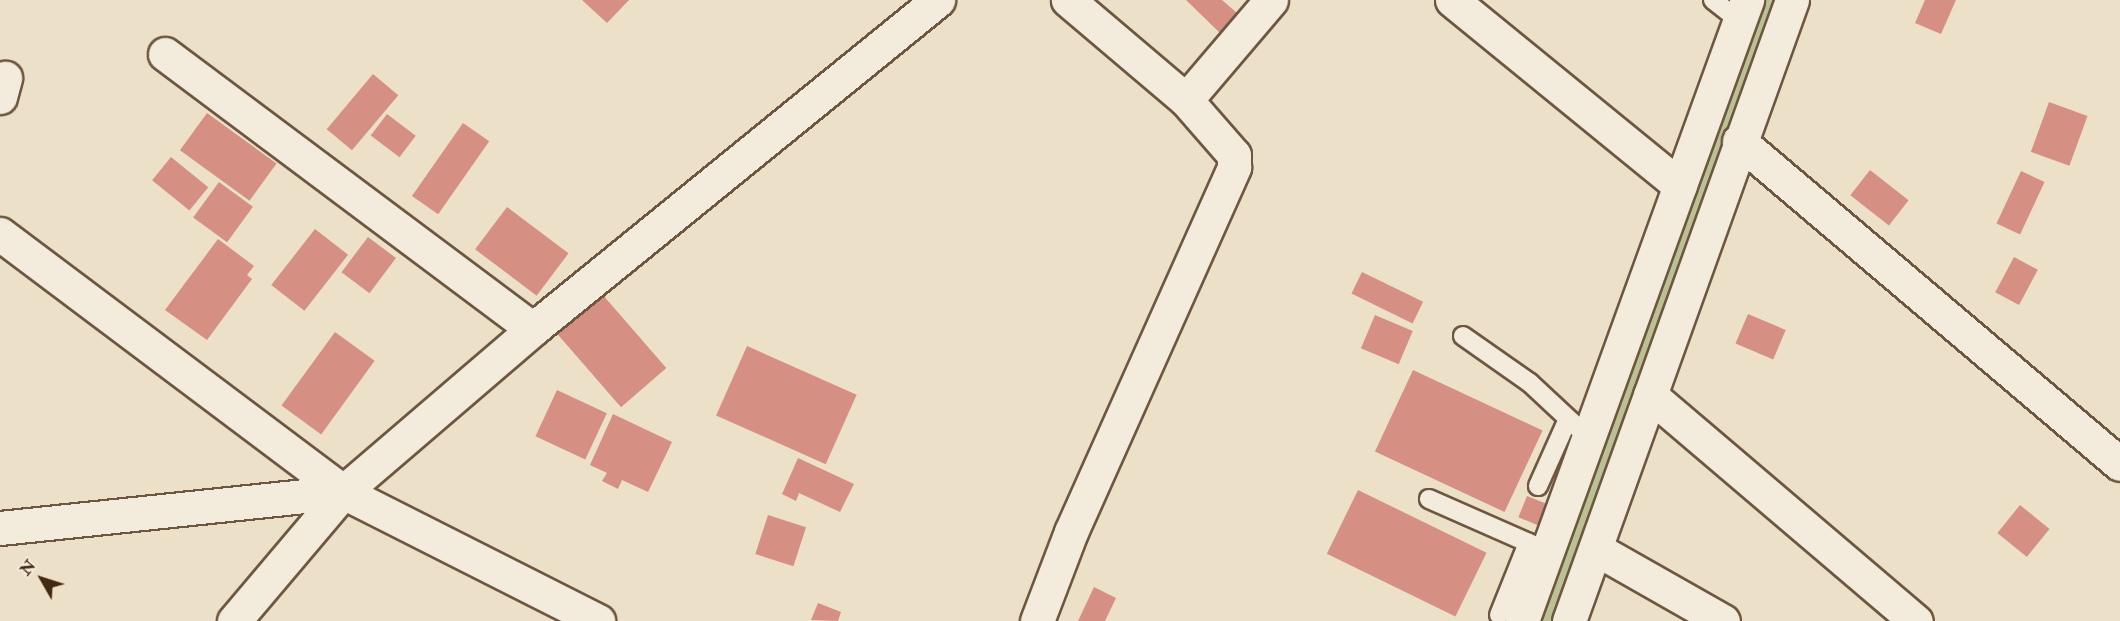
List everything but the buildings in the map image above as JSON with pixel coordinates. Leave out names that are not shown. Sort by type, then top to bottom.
[{"type":"street","points":[[234,621],[343,492],[533,329],[938,0]]},
{"type":"street","points":[[1037,621],[1071,532],[1230,181],[1234,155],[1186,100],[1068,0]]},
{"type":"street","points":[[1186,100],[1271,0]]},
{"type":"street","points":[[1452,0],[1680,186]]},
{"type":"street","points":[[1569,621],[1739,141],[1792,0]]},
{"type":"street","points":[[1510,618],[1578,428],[1680,186],[1743,10]]},
{"type":"street","points":[[165,54],[533,329]]},
{"type":"street","points":[[1739,141],[2120,464]]},
{"type":"street","points":[[0,234],[343,492],[598,621]]},
{"type":"street","points":[[1650,395],[1916,621]]},
{"type":"street","points":[[0,528],[343,492]]},
{"type":"street","points":[[1596,549],[1723,621]]},
{"type":"lane","points":[[1713,0],[1743,10]]},
{"type":"lane","points":[[1463,336],[1530,383],[1578,428],[1538,486]]},
{"type":"lane","points":[[1429,499],[1537,547]]},
{"type":"green space","points":[[1756,0],[1794,0],[1565,621],[1533,621]]}]
